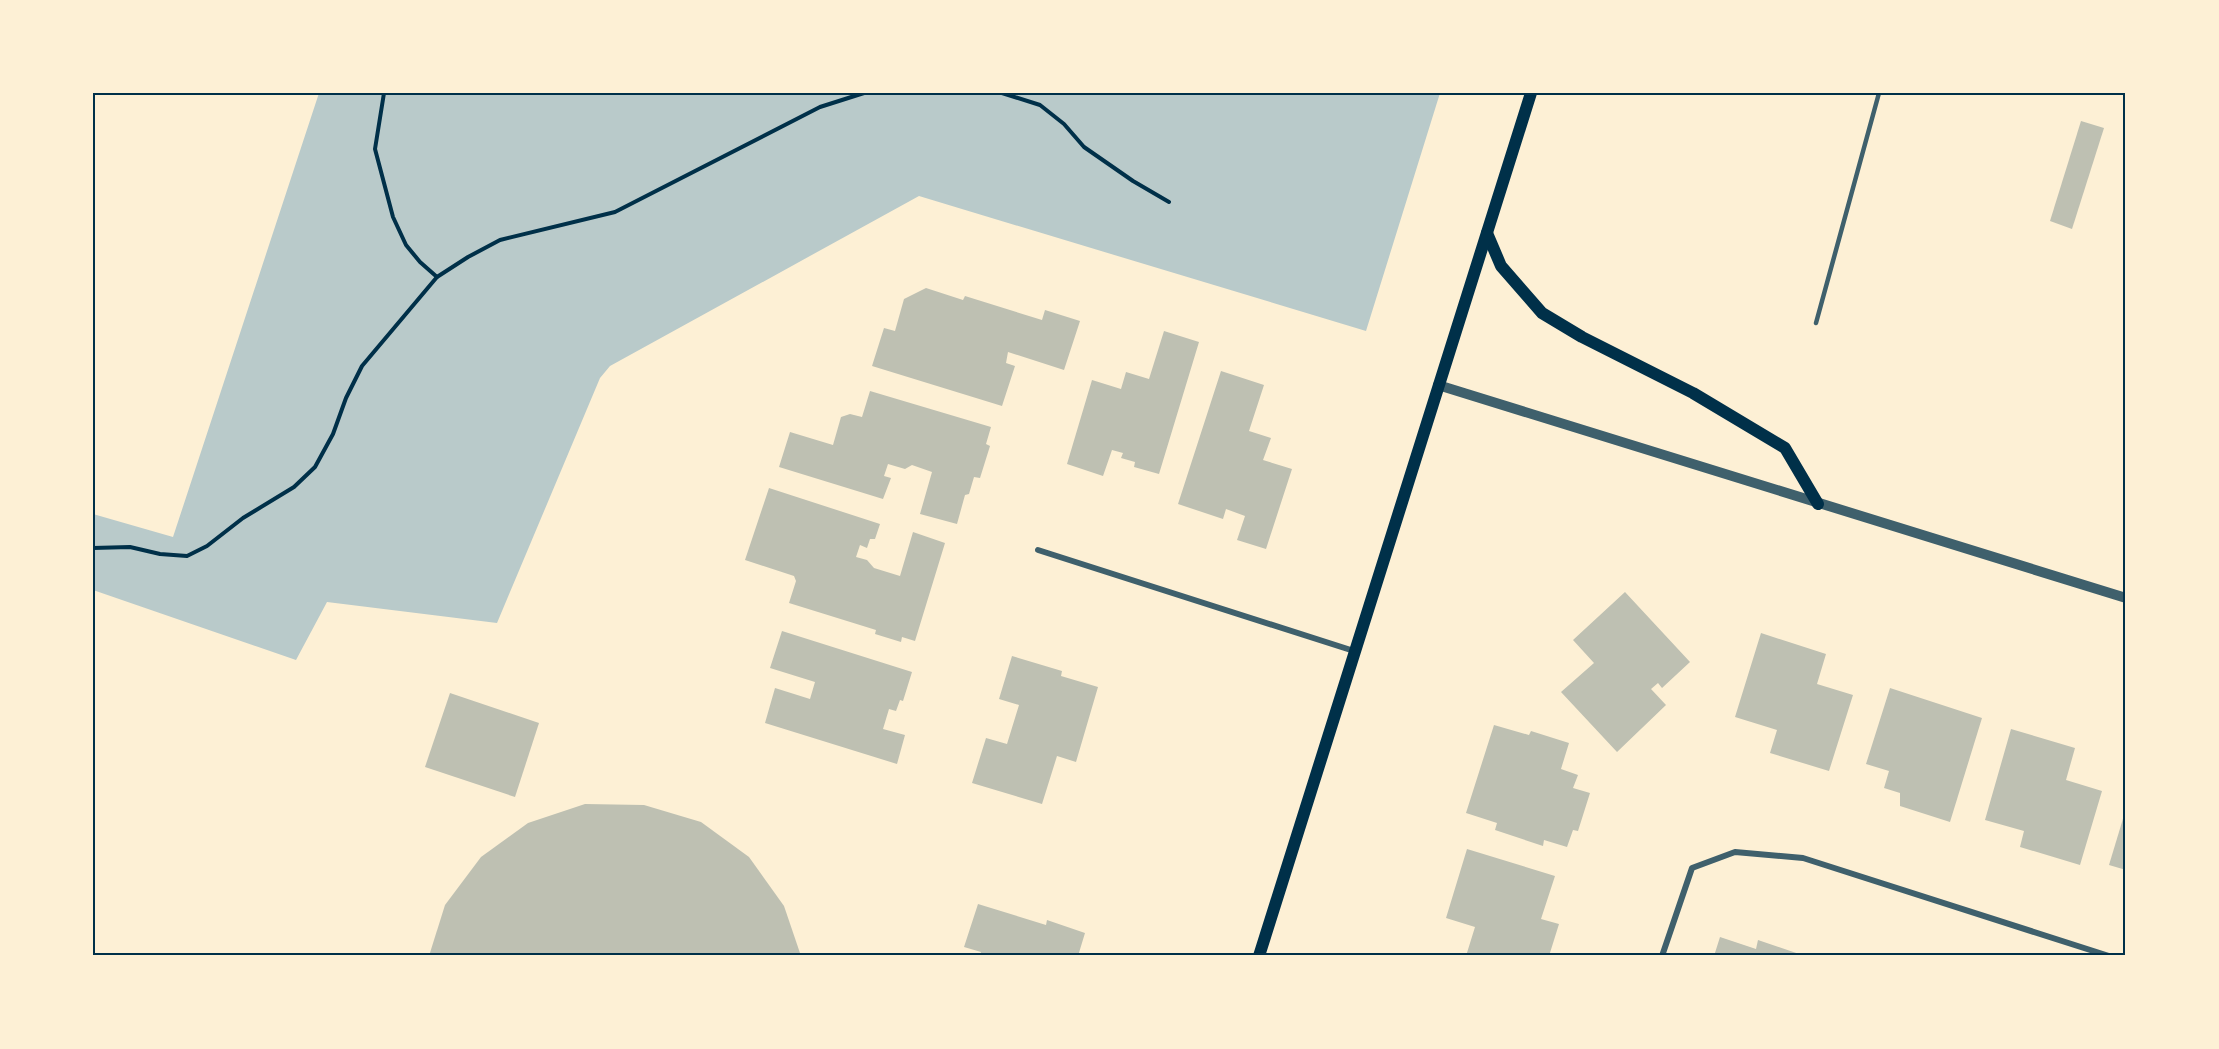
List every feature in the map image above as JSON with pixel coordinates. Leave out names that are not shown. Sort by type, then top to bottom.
[{"type":"main road","points":[[1259,956],[1353,651],[1531,93]]},
{"type":"main road","points":[[1487,233],[1501,266],[1542,313],[1582,337],[1693,393],[1785,448],[1818,504]]},
{"type":"street","points":[[1438,385],[2126,598]]},
{"type":"street","points":[[1038,550],[1353,651]]},
{"type":"street","points":[[1662,956],[1692,868],[1735,852],[1803,858],[2109,956]]},
{"type":"lane","points":[[1816,323],[1879,93]]},
{"type":"path","points":[[384,93],[375,149],[393,218],[406,245],[437,277]]},
{"type":"path","points":[[93,548],[130,547],[160,554],[187,556],[207,546],[243,518],[294,487],[315,467],[333,434],[346,398],[362,366],[437,277],[468,257],[501,240],[615,212],[820,107],[864,93]]},
{"type":"path","points":[[1002,93],[1040,105],[1064,124],[1084,147],[1133,181],[1169,202]]},
{"type":"shaded area","points":[[319,93],[1440,93],[1366,331],[919,196],[610,366],[600,378],[497,623],[327,602],[296,660],[93,590],[93,514],[173,537]]},
{"type":"building","points":[[2081,121],[2104,128],[2072,229],[2050,221]]},
{"type":"building","points":[[926,288],[963,300],[965,296],[1042,320],[1045,310],[1080,321],[1064,370],[1008,352],[1006,363],[1015,366],[1002,406],[872,366],[884,328],[895,331],[904,299]]},
{"type":"building","points":[[1164,331],[1199,342],[1159,474],[1134,467],[1135,462],[1121,458],[1123,453],[1112,450],[1103,476],[1067,464],[1092,380],[1121,389],[1126,372],[1149,379]]},
{"type":"building","points":[[1221,371],[1264,385],[1249,431],[1271,438],[1263,460],[1292,469],[1266,549],[1237,540],[1245,516],[1226,509],[1223,519],[1178,504]]},
{"type":"building","points":[[870,391],[991,427],[986,444],[990,446],[980,478],[974,477],[969,494],[965,495],[957,524],[920,514],[932,472],[912,465],[905,469],[888,464],[884,476],[891,478],[883,499],[779,467],[790,432],[833,445],[841,417],[850,414],[862,417]]},
{"type":"building","points":[[769,488],[880,524],[875,539],[870,539],[867,548],[860,545],[856,557],[867,560],[874,568],[900,576],[913,532],[945,543],[915,641],[902,637],[901,642],[875,634],[876,630],[789,603],[796,581],[794,576],[745,560]]},
{"type":"building","points":[[1625,592],[1690,662],[1662,688],[1658,683],[1651,689],[1666,705],[1617,752],[1561,692],[1594,663],[1573,640]]},
{"type":"building","points":[[782,631],[912,672],[903,701],[900,700],[896,711],[889,709],[883,729],[905,735],[897,764],[765,723],[775,688],[810,699],[815,682],[770,668]]},
{"type":"building","points":[[1761,633],[1826,654],[1817,684],[1853,695],[1829,771],[1770,753],[1777,730],[1735,717]]},
{"type":"building","points":[[1012,656],[1062,671],[1061,676],[1098,687],[1076,762],[1057,756],[1042,804],[972,783],[986,738],[1007,744],[1019,705],[999,699]]},
{"type":"building","points":[[1890,688],[1982,718],[1950,822],[1900,806],[1900,793],[1884,788],[1889,771],[1866,764]]},
{"type":"building","points":[[450,693],[539,723],[515,797],[425,767]]},
{"type":"building","points":[[1494,725],[1529,735],[1531,731],[1569,743],[1561,769],[1578,775],[1573,788],[1590,793],[1578,831],[1573,830],[1567,847],[1544,840],[1543,846],[1495,830],[1497,823],[1466,813]]},
{"type":"building","points":[[2011,729],[2075,748],[2066,780],[2102,791],[2080,865],[2020,847],[2024,831],[1985,820]]},
{"type":"building","points":[[585,804],[644,805],[701,822],[749,857],[784,906],[801,956],[429,956],[445,905],[481,857],[528,823]]},
{"type":"building","points":[[2126,813],[2126,870],[2109,865]]},
{"type":"building","points":[[1467,849],[1555,876],[1541,919],[1559,924],[1549,956],[1466,956],[1475,927],[1446,918]]},
{"type":"building","points":[[978,904],[1046,925],[1047,920],[1085,933],[1078,956],[980,956],[981,952],[964,947]]},
{"type":"building","points":[[1720,937],[1756,949],[1758,940],[1805,956],[1714,956]]}]
